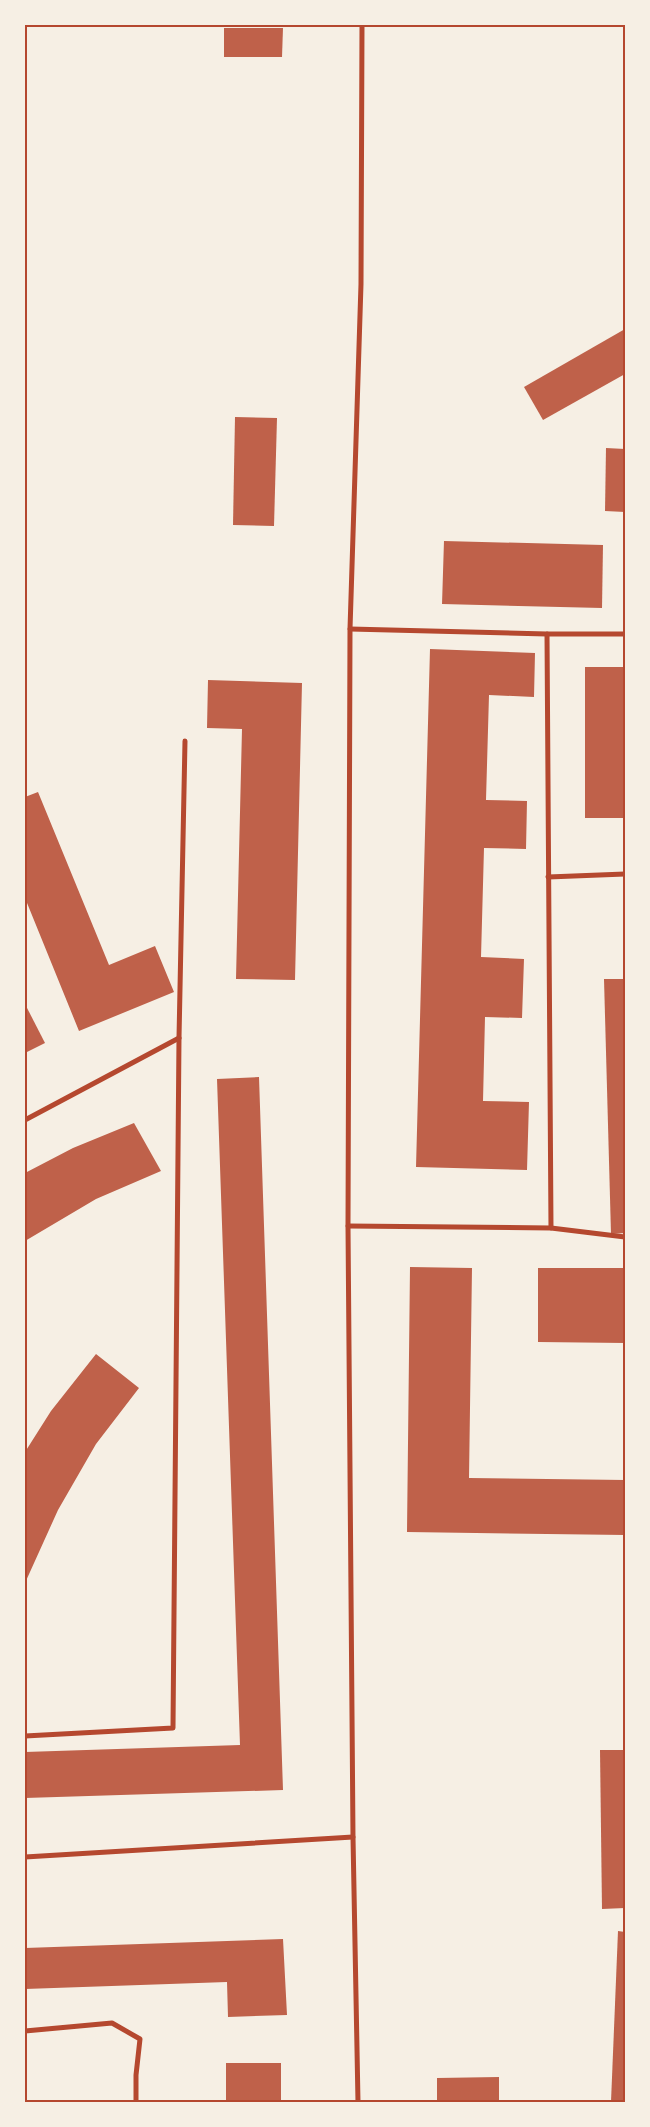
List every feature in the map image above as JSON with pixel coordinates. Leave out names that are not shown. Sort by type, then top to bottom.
[{"type":"street","points":[[358,2102],[353,1837],[348,1226],[350,629],[361,284],[362,25]]},
{"type":"street","points":[[350,629],[625,634]]},
{"type":"street","points":[[547,634],[550,1228]]},
{"type":"street","points":[[25,1736],[174,1728],[179,1038],[185,741]]},
{"type":"street","points":[[548,878],[625,874]]},
{"type":"street","points":[[25,1120],[179,1038]]},
{"type":"street","points":[[348,1226],[550,1228],[625,1236]]},
{"type":"street","points":[[25,1857],[353,1837]]},
{"type":"street","points":[[25,2031],[112,2023],[140,2039],[136,2075],[136,2102]]},
{"type":"building","points":[[224,28],[283,28],[282,57],[224,57]]},
{"type":"building","points":[[625,329],[625,374],[543,420],[524,387]]},
{"type":"building","points":[[235,417],[277,418],[274,526],[233,525]]},
{"type":"building","points":[[606,448],[625,449],[625,512],[605,511]]},
{"type":"building","points":[[444,541],[603,545],[602,608],[442,604]]},
{"type":"building","points":[[430,649],[535,653],[534,697],[489,695],[486,800],[527,801],[526,849],[484,848],[481,957],[524,959],[522,1018],[485,1017],[483,1101],[529,1102],[527,1170],[416,1167]]},
{"type":"building","points":[[585,667],[625,667],[625,818],[585,818]]},
{"type":"building","points":[[208,680],[302,683],[295,980],[236,979],[242,729],[207,728]]},
{"type":"building","points":[[38,792],[109,965],[155,946],[174,992],[79,1031],[25,898],[25,797]]},
{"type":"building","points":[[604,979],[625,979],[625,1233],[611,1234]]},
{"type":"building","points":[[25,1004],[45,1043],[25,1053]]},
{"type":"building","points":[[259,1077],[283,1790],[25,1798],[25,1752],[240,1745],[217,1079]]},
{"type":"building","points":[[134,1123],[161,1171],[96,1199],[25,1241],[25,1173],[73,1148]]},
{"type":"building","points":[[410,1267],[472,1268],[469,1478],[625,1480],[625,1535],[407,1532]]},
{"type":"building","points":[[538,1268],[625,1268],[625,1343],[538,1342]]},
{"type":"building","points":[[96,1354],[139,1388],[96,1444],[58,1510],[25,1583],[25,1452],[51,1411]]},
{"type":"building","points":[[600,1750],[625,1750],[625,1908],[602,1909]]},
{"type":"building","points":[[618,1931],[625,1932],[625,2102],[611,2102]]},
{"type":"building","points":[[283,1939],[287,2015],[228,2017],[227,1982],[25,1989],[25,1948]]},
{"type":"building","points":[[226,2063],[281,2063],[281,2102],[226,2102]]},
{"type":"building","points":[[499,2077],[499,2102],[437,2102],[437,2078]]}]
